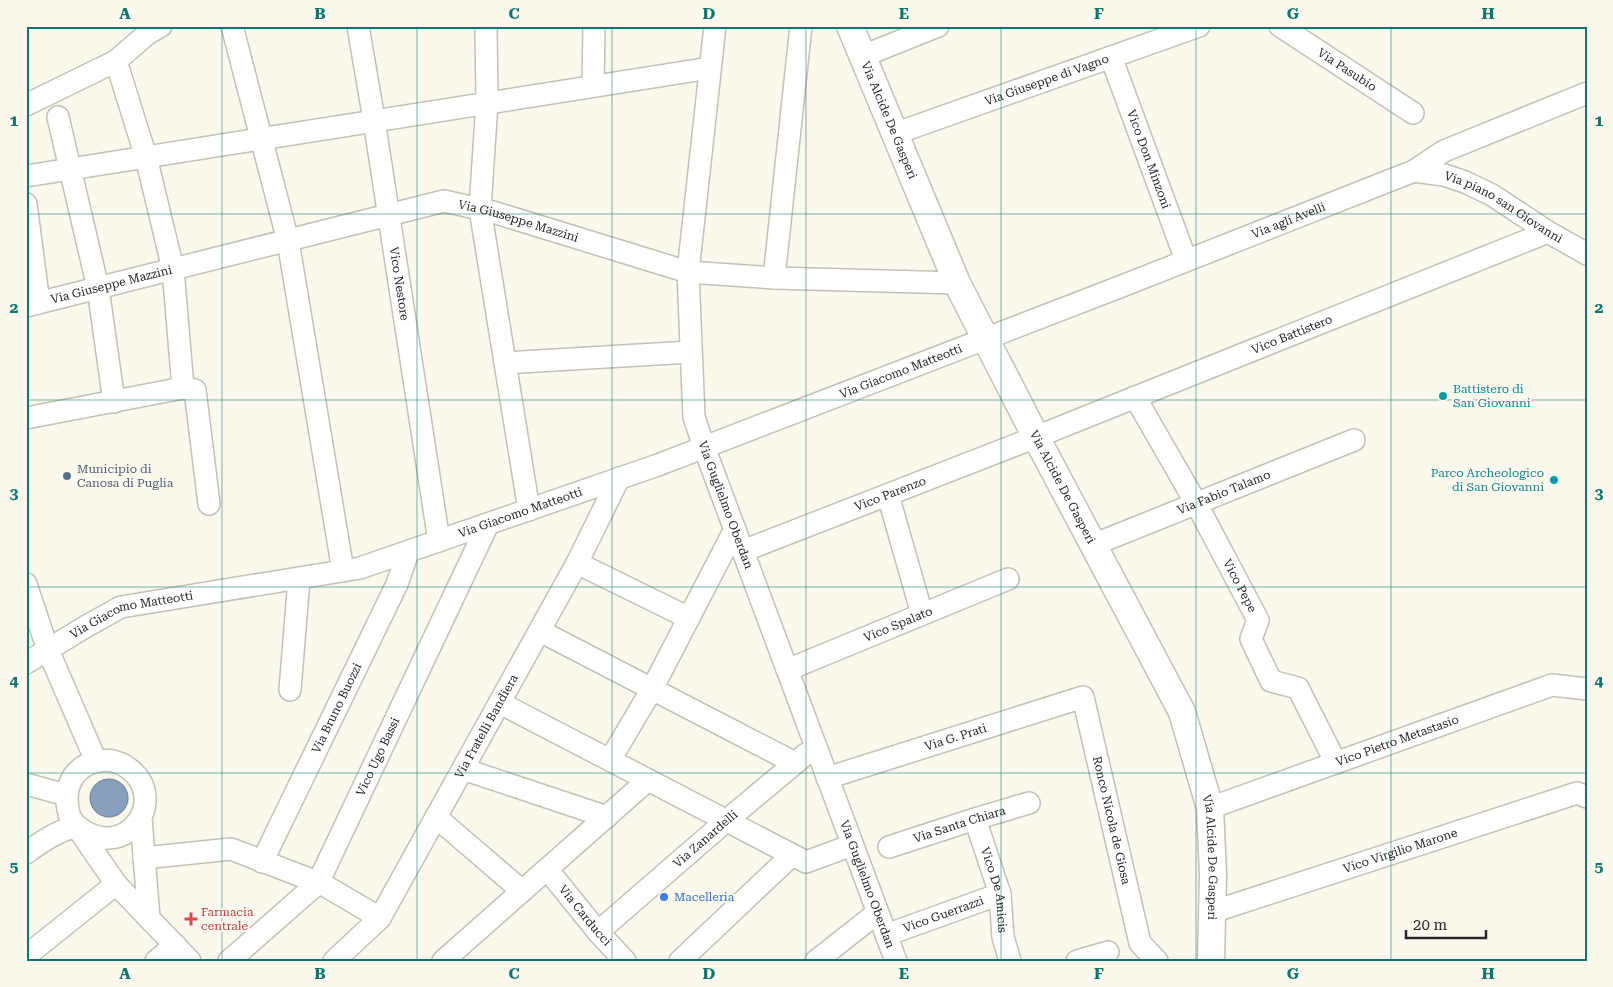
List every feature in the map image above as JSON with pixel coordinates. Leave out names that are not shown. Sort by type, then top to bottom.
[{"type":"street","points":[[232,26],[288,241],[343,571]]},
{"type":"street","name":"Vico Nestore","points":[[358,26],[439,541]]},
{"type":"street","points":[[486,26],[487,102],[480,209],[529,510]]},
{"type":"street","points":[[593,86],[594,26]]},
{"type":"street","name":"Via Guglielmo Oberdan","points":[[715,26],[688,272],[694,417],[896,961]]},
{"type":"street","points":[[774,278],[801,26]]},
{"type":"street","name":"Via Alcide De Gasperi","points":[[850,26],[957,283],[1036,437],[1182,712],[1210,808],[1213,874],[1211,961]]},
{"type":"street","points":[[863,56],[938,26]]},
{"type":"street","name":"Via Giuseppe di Vagno","points":[[894,134],[1199,26]]},
{"type":"street","name":"Via Pasubio","points":[[1280,26],[1413,113]]},
{"type":"street","points":[[26,105],[116,61],[150,29]]},
{"type":"street","name":"Vico Don Minzoni","points":[[1111,57],[1186,260]]},
{"type":"street","points":[[116,61],[146,157],[173,270],[183,388]]},
{"type":"street","points":[[26,176],[710,68]]},
{"type":"street","name":"Via agli Avelli","points":[[986,338],[1414,171],[1444,151],[1587,93]]},
{"type":"street","points":[[58,117],[98,288],[114,402]]},
{"type":"street","name":"Via piano san Giovanni","points":[[1414,171],[1444,175],[1465,182],[1492,195],[1548,232],[1587,254]]},
{"type":"street","name":"Via Giuseppe Mazzini","points":[[32,305],[444,202],[480,209],[688,272],[774,278],[957,283]]},
{"type":"street","points":[[26,204],[32,305]]},
{"type":"street","name":"Vico Battistero","points":[[1036,437],[1548,232]]},
{"type":"street","name":"Via Giacomo Matteotti","points":[[26,664],[121,607],[360,568],[704,447],[986,338]]},
{"type":"street","points":[[505,363],[690,352]]},
{"type":"street","points":[[26,418],[183,388],[195,390],[209,504]]},
{"type":"street","name":"Vico Pepe","points":[[1135,397],[1196,503],[1258,620],[1251,639],[1271,681],[1298,688],[1336,763]]},
{"type":"street","name":"Vico Parenzo","points":[[743,551],[1036,437]]},
{"type":"street","name":"Via Fabio Talamo","points":[[1093,544],[1354,440]]},
{"type":"street","name":"Via Fratelli Bandiera","points":[[334,961],[380,918],[577,563],[619,478]]},
{"type":"street","points":[[888,495],[922,614]]},
{"type":"street","name":"Vico Ugo Bassi","points":[[229,961],[318,883],[488,524]]},
{"type":"street","points":[[610,760],[652,689],[735,529]]},
{"type":"street","name":"Via Bruno Buozzi","points":[[262,862],[396,584],[408,552]]},
{"type":"street","points":[[577,563],[689,618]]},
{"type":"street","points":[[290,690],[299,578]]},
{"type":"street","name":"Vico Spalato","points":[[787,670],[1008,579]]},
{"type":"street","points":[[26,584],[48,650],[96,761]]},
{"type":"street","points":[[540,631],[795,763]]},
{"type":"street","name":"Vico Pietro Metastasio","points":[[1210,808],[1552,685],[1587,689]]},
{"type":"street","name":"Via G. Prati","points":[[827,778],[1083,697]]},
{"type":"street","name":"Ronco Nicola de Giosa","points":[[1083,697],[1140,944],[1157,961]]},
{"type":"street","points":[[500,703],[806,862],[852,845]]},
{"type":"street","name":"Via Zanardelli","points":[[598,932],[816,746]]},
{"type":"street","points":[[149,918],[141,818],[145,804],[144,788],[137,775],[118,762],[104,760],[87,764],[79,770],[69,785],[66,795],[68,812],[116,884],[190,961]]},
{"type":"street","points":[[463,769],[607,817]]},
{"type":"street","points":[[443,961],[648,780]]},
{"type":"street","points":[[26,784],[66,795]]},
{"type":"street","name":"Vico Virgilio Marone","points":[[1212,912],[1577,794],[1587,796]]},
{"type":"street","name":"Via Santa Chiara","points":[[890,848],[975,818],[1029,803]]},
{"type":"street","points":[[436,817],[522,891]]},
{"type":"street","points":[[77,826],[87,834],[99,838],[111,838],[123,835],[133,828],[141,818]]},
{"type":"street","name":"Vico De Amicis","points":[[975,818],[1000,894],[1003,937],[1010,961]]},
{"type":"street","points":[[26,853],[50,836],[64,829],[77,826]]},
{"type":"street","points":[[144,858],[231,850],[318,883],[380,918]]},
{"type":"street","points":[[680,961],[792,855]]},
{"type":"street","name":"Via Carducci","points":[[547,869],[598,932],[625,961]]},
{"type":"street","points":[[26,956],[116,884]]},
{"type":"street","name":"Vico Guerrazzi","points":[[886,935],[1000,894]]},
{"type":"street","points":[[816,961],[878,913]]},
{"type":"street","points":[[156,961],[175,945]]},
{"type":"street","points":[[1077,961],[1108,952]]},
{"type":"water","points":[[109,779],[122,785],[128,798],[122,811],[109,817],[96,811],[90,798],[96,785]]},
{"type":"place","name":"Battistero di San Giovanni","points":[[1443,396]]},
{"type":"place","name":"Municipio di Canosa di Puglia","points":[[67,476]]},
{"type":"place","name":"Parco Archeologico di San Giovanni","points":[[1554,480]]},
{"type":"place","name":"Macelleria","points":[[664,897]]},
{"type":"place","name":"Farmacia centrale","points":[[191,919]]}]
